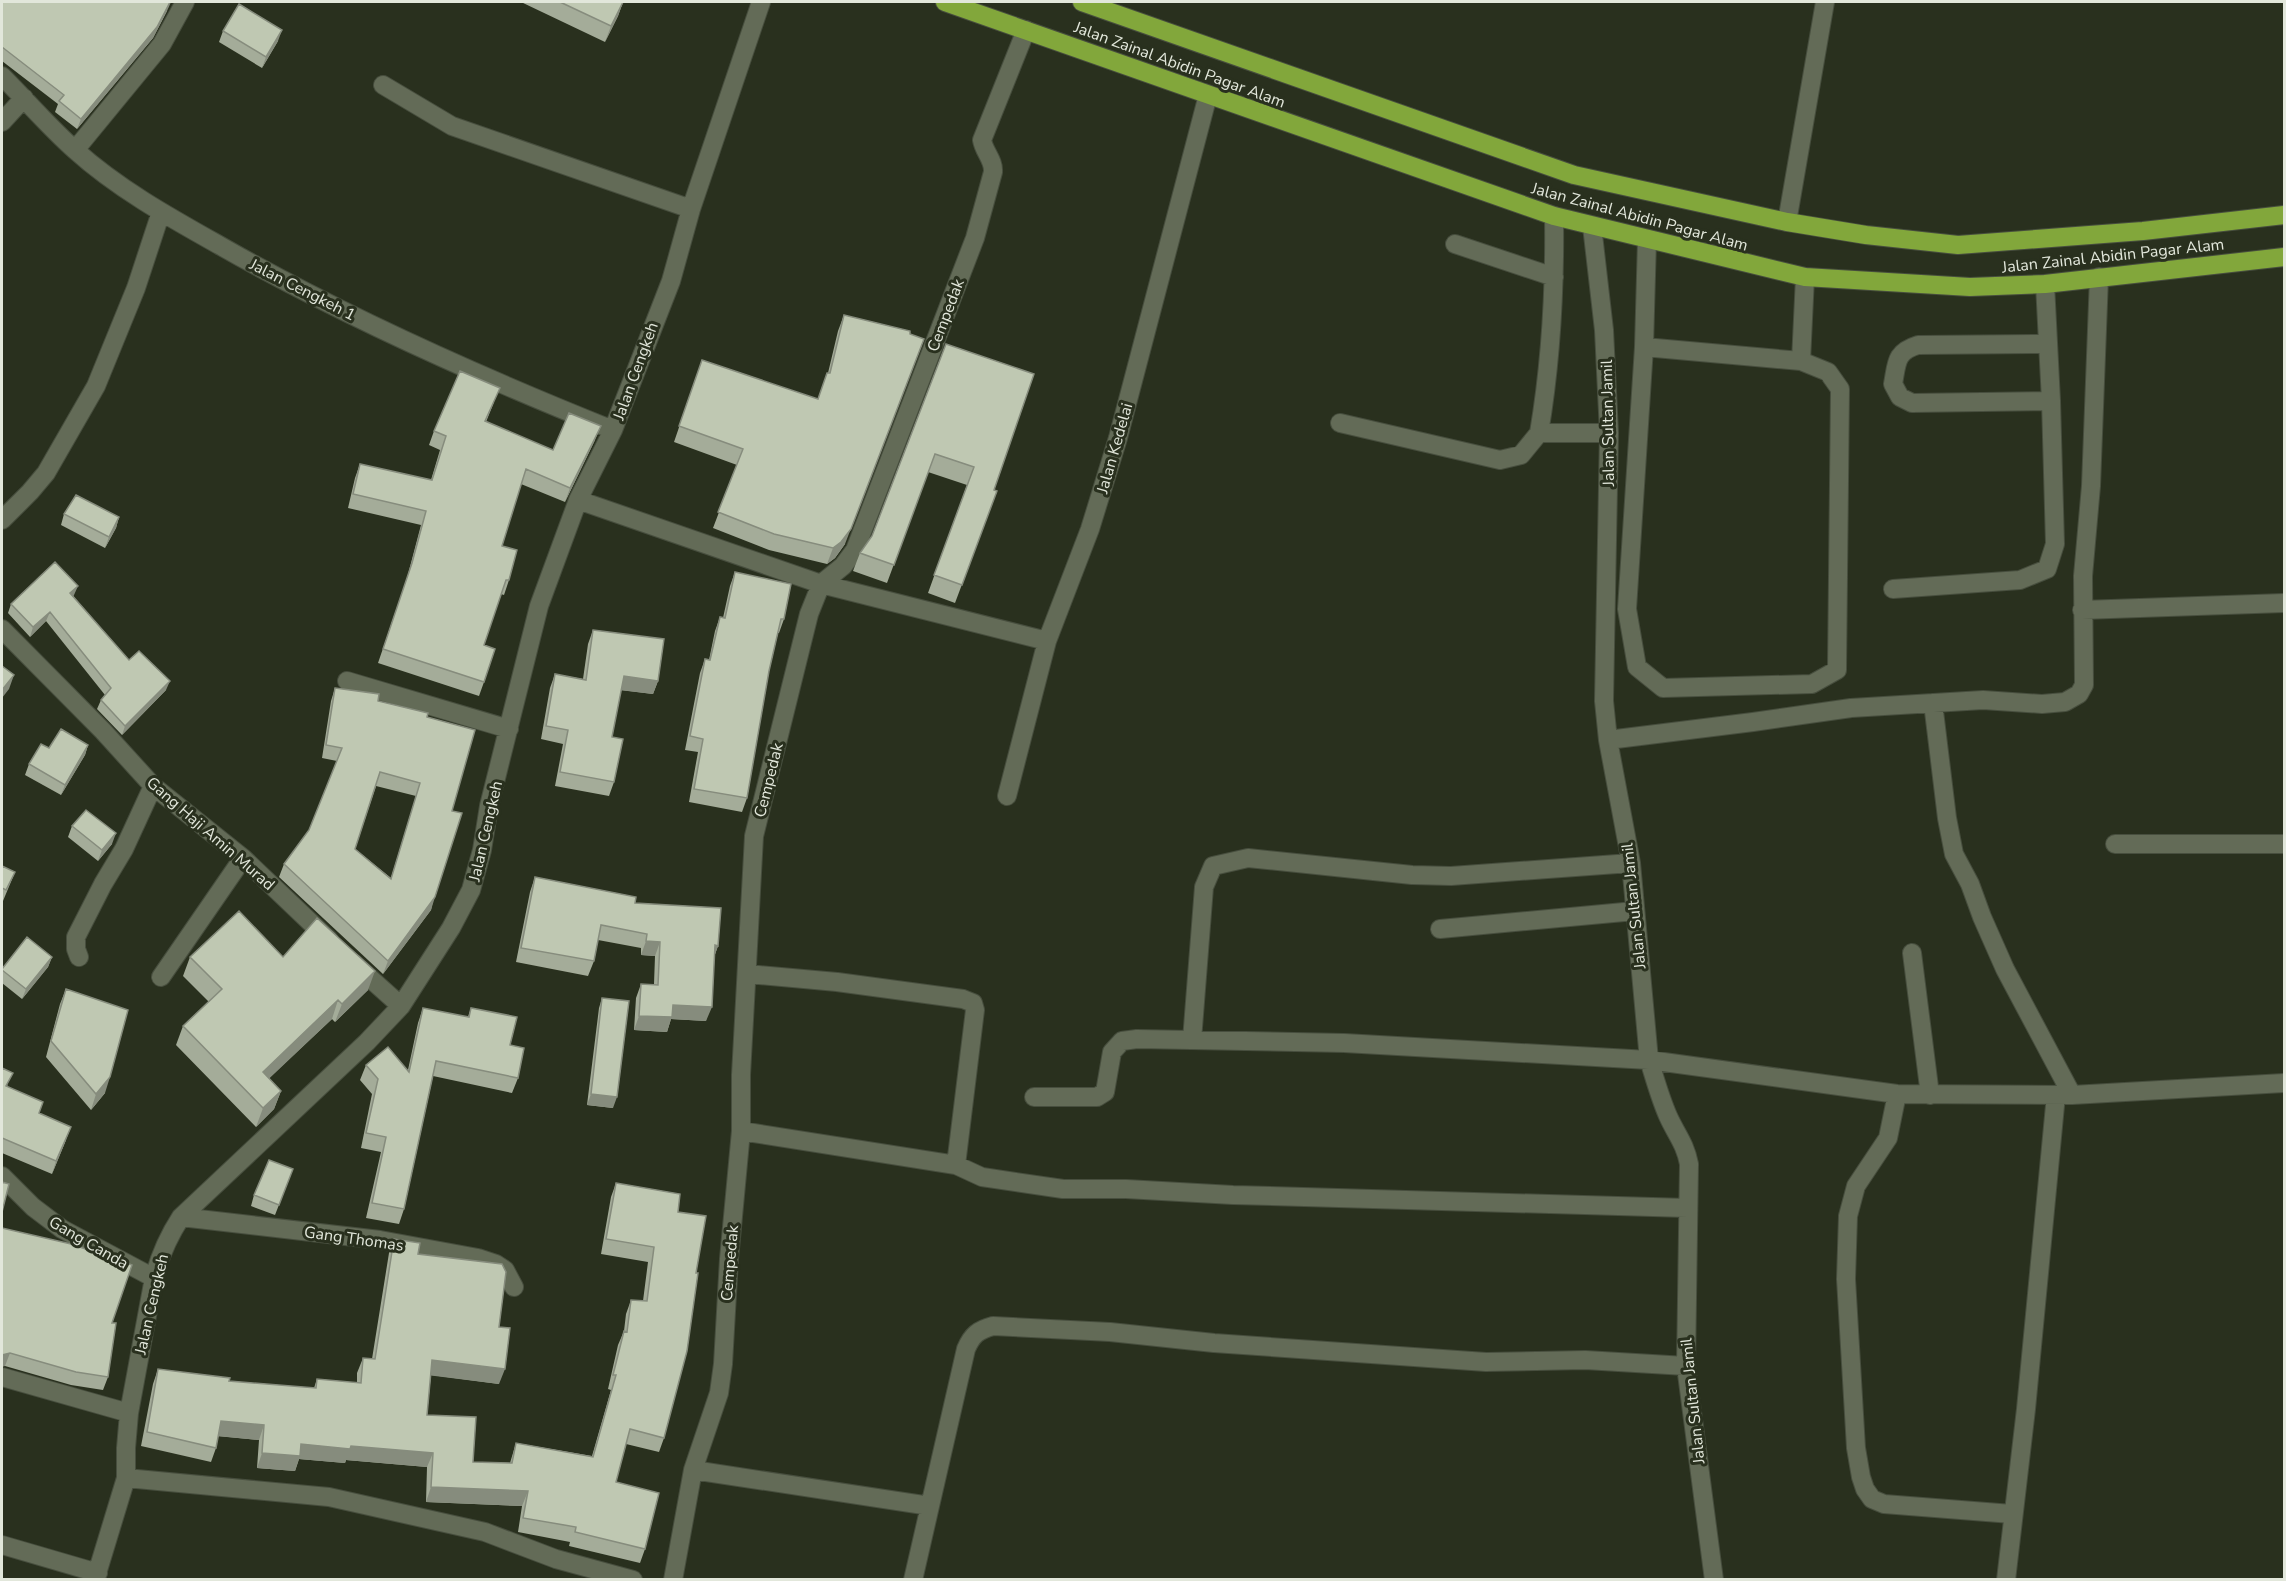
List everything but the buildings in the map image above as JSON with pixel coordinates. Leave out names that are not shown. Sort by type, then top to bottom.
[{"type":"highway","name":"Jalan Zainal Abidin Pagar Alam","points":[[945,2],[1554,216],[1805,278],[1970,287],[2045,284],[2284,257]]},
{"type":"highway","name":"Jalan Zainal Abidin Pagar Alam","points":[[1085,2],[1574,175],[1787,222],[1866,235],[1958,245],[2143,231],[2284,215]]},
{"type":"street","points":[[75,150],[162,44],[185,2]]},
{"type":"street","name":"Jalan Cengkeh","points":[[96,1576],[126,1478],[129,1413],[154,1278],[158,1260],[167,1239],[181,1217],[359,1050],[401,1006],[451,928],[471,890],[482,850],[489,806],[539,606],[578,500],[613,430],[671,281],[691,209],[761,2]]},
{"type":"street","points":[[1787,222],[1825,2]]},
{"type":"street","name":"Cempedak","points":[[673,1580],[693,1470],[718,1393],[723,1364],[729,1259],[741,1131],[741,1075],[754,836],[803,636],[821,584],[843,566],[855,550],[975,238],[994,165],[983,148],[982,140],[1026,30]]},
{"type":"street","name":"Jalan Cengkeh 1","points":[[2,76],[75,150],[160,212],[260,268],[395,337],[525,395],[613,430]]},
{"type":"street","points":[[383,85],[452,126],[691,209]]},
{"type":"street","name":"Jalan Kedelai","points":[[1006,796],[1047,641],[1090,529],[1118,438],[1208,95]]},
{"type":"street","points":[[2,122],[24,98]]},
{"type":"street","points":[[2,520],[46,472],[96,386],[136,288],[160,212]]},
{"type":"street","points":[[1340,423],[1500,460],[1521,454],[1539,434],[1545,396],[1554,277],[1554,216]]},
{"type":"street","name":"Jalan Sultan Jamil","points":[[1592,226],[1604,330],[1610,433],[1604,700],[1608,740],[1631,863],[1649,1060],[1669,1118],[1686,1150],[1689,1164],[1686,1366],[1713,1580]]},
{"type":"street","points":[[1644,347],[1801,361],[1828,372],[1840,389],[1837,670],[1812,684],[1663,688],[1637,667],[1627,609],[1644,347],[1647,240]]},
{"type":"street","points":[[1455,244],[1554,277]]},
{"type":"street","points":[[1608,740],[1753,723],[1851,708],[1983,700],[2042,704],[2072,700],[2079,694],[2084,685],[2082,610],[2091,486],[2099,277]]},
{"type":"street","points":[[1801,361],[1805,278]]},
{"type":"street","points":[[1893,589],[2020,580],[2047,569],[2055,544],[2045,284]]},
{"type":"street","points":[[2048,344],[1918,345],[1905,349],[1898,357],[1893,384],[1900,397],[1912,404],[2051,401]]},
{"type":"street","points":[[1539,434],[1610,433]]},
{"type":"street","points":[[578,500],[821,584],[1047,641]]},
{"type":"street","points":[[2082,610],[2284,603]]},
{"type":"street","name":"Gang Haji Amin Murad","points":[[2,629],[103,731],[153,786],[243,858],[401,1006]]},
{"type":"street","points":[[347,681],[509,729]]},
{"type":"street","points":[[1933,703],[1947,818],[1954,855],[1970,884],[2005,969],[2064,1095],[2012,1514],[2006,1580]]},
{"type":"street","points":[[79,957],[76,938],[103,884],[124,849],[153,786]]},
{"type":"street","points":[[2115,844],[2284,844]]},
{"type":"street","points":[[161,977],[243,858]]},
{"type":"street","points":[[1192,1040],[1204,887],[1213,866],[1248,858],[1451,876],[1631,863]]},
{"type":"street","points":[[1440,929],[1635,911]]},
{"type":"street","points":[[1912,953],[1930,1095]]},
{"type":"street","points":[[748,974],[940,995],[973,1003],[975,1010],[956,1165]]},
{"type":"street","points":[[1034,1098],[1097,1097],[1105,1092],[1112,1052],[1122,1041],[1137,1038],[1344,1043],[1649,1060],[1897,1094],[2064,1095],[2284,1083]]},
{"type":"street","points":[[1897,1094],[1888,1138],[1856,1186],[1848,1215],[1846,1279],[1856,1448],[1861,1477],[1868,1495],[1877,1503],[2012,1514]]},
{"type":"street","points":[[741,1131],[956,1165],[982,1177],[1062,1189],[1126,1189],[1233,1196],[1687,1208]]},
{"type":"street","name":"Gang Canda","points":[[2,1176],[33,1207],[62,1229],[154,1278]]},
{"type":"street","name":"Gang Thomas","points":[[181,1217],[380,1240],[478,1258],[496,1264],[505,1270],[514,1287]]},
{"type":"street","points":[[913,1580],[966,1348],[975,1333],[993,1326],[1110,1332],[1214,1343],[1475,1361],[1585,1360],[1686,1366]]},
{"type":"street","points":[[2,1377],[129,1413]]},
{"type":"street","points":[[693,1470],[930,1506]]},
{"type":"street","points":[[126,1478],[329,1497],[486,1532],[556,1559],[633,1580]]},
{"type":"street","points":[[2,1545],[96,1576]]}]
